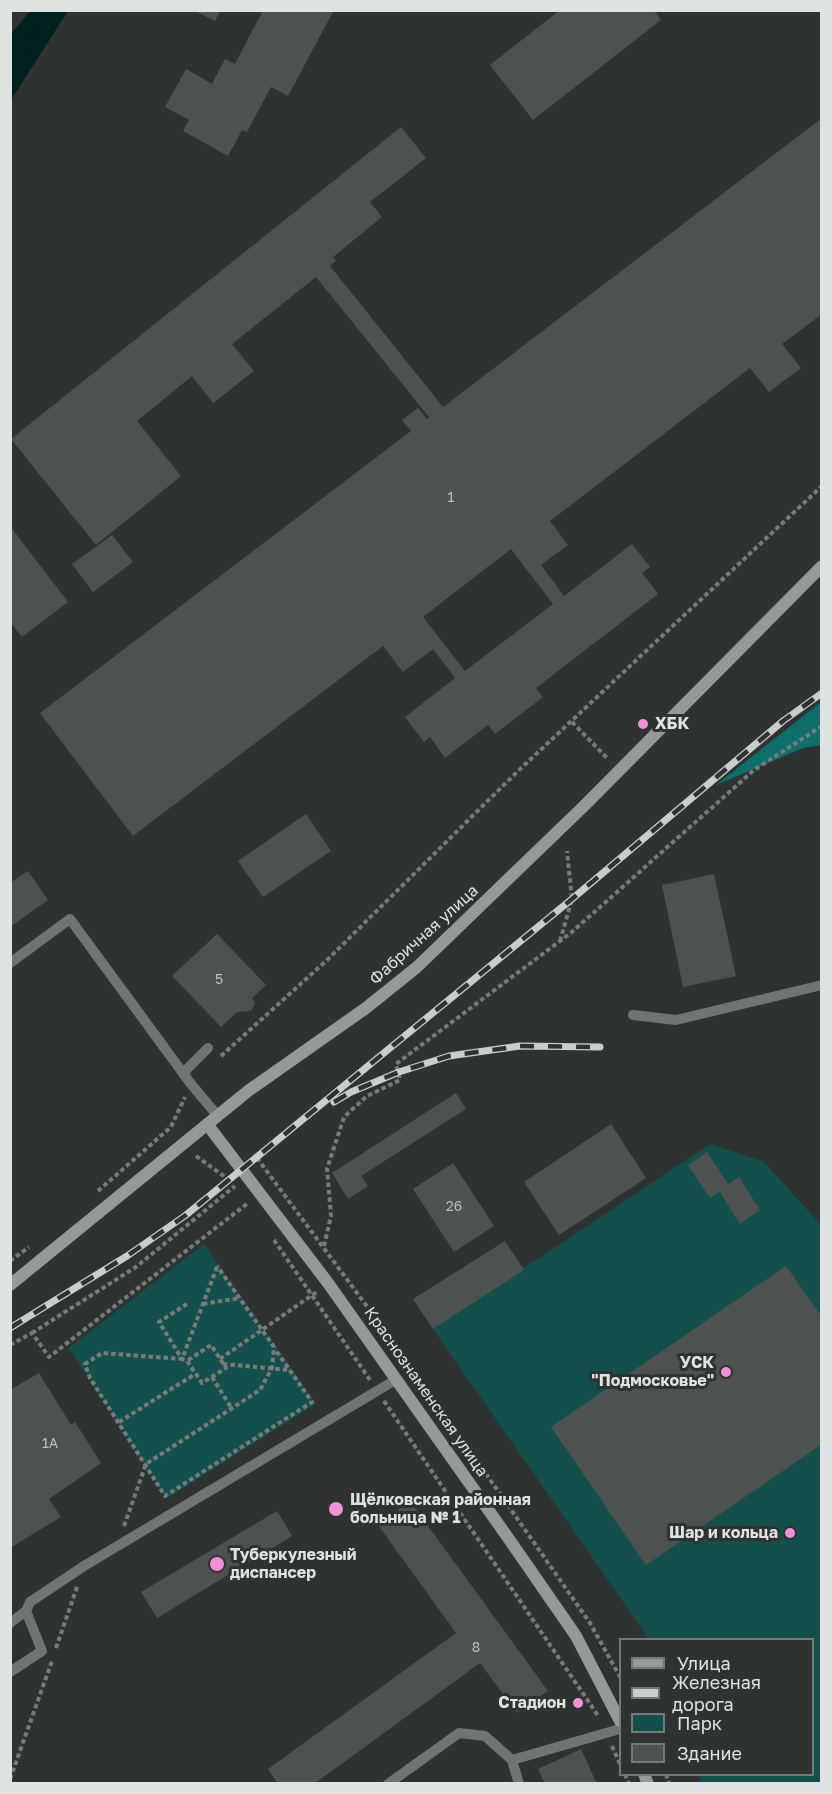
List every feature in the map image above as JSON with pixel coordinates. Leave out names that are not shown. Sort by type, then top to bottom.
[{"type":"street","name":"Фабричная улица","points":[[10,1285],[218,1115],[286,1062],[366,1008],[448,939],[822,566]]},
{"type":"street","name":"Краснознаменская улица","points":[[207,1124],[328,1283],[576,1636],[619,1717]]},
{"type":"lane","points":[[10,963],[70,919],[190,1084],[218,1115]]},
{"type":"lane","points":[[633,1016],[676,1020],[822,985]]},
{"type":"lane","points":[[183,1073],[208,1048]]},
{"type":"lane","points":[[10,1623],[26,1611],[30,1602],[84,1566],[397,1379]]},
{"type":"lane","points":[[10,1672],[42,1651],[26,1611]]},
{"type":"lane","points":[[512,1760],[619,1730]]},
{"type":"lane","points":[[388,1784],[459,1733],[485,1736],[512,1760],[519,1784]]},
{"type":"path","points":[[216,1061],[326,961],[517,772],[822,486]]},
{"type":"path","points":[[572,722],[607,758]]},
{"type":"path","points":[[324,1246],[331,1216],[327,1169],[344,1117],[367,1096],[400,1080],[396,1064],[560,942],[754,770],[822,726]]},
{"type":"path","points":[[560,942],[572,899],[567,851]]},
{"type":"path","points":[[92,1197],[171,1127],[190,1084]]},
{"type":"path","points":[[171,1127],[175,1132]]},
{"type":"path","points":[[196,1156],[230,1180]]},
{"type":"path","points":[[257,1158],[343,1271],[590,1623],[619,1674]]},
{"type":"path","points":[[12,1344],[136,1267],[235,1186]]},
{"type":"path","points":[[32,1333],[49,1358],[249,1203]]},
{"type":"path","points":[[10,1262],[38,1240]]},
{"type":"path","points":[[184,1360],[217,1266],[312,1402],[165,1496],[90,1377],[85,1364],[102,1353],[184,1360],[211,1345],[226,1368],[202,1383],[184,1360],[159,1322],[187,1304]]},
{"type":"path","points":[[219,1359],[343,1271]]},
{"type":"path","points":[[310,1296],[599,1717],[619,1760]]},
{"type":"path","points":[[203,1304],[240,1298]]},
{"type":"path","points":[[122,1532],[146,1464],[260,1390],[272,1368],[274,1347]]},
{"type":"path","points":[[223,1364],[290,1370]]},
{"type":"path","points":[[119,1422],[195,1374]]},
{"type":"path","points":[[212,1377],[232,1409]]},
{"type":"path","points":[[10,1779],[84,1566]]},
{"type":"green space","points":[[710,1144],[764,1162],[821,1225],[821,1783],[701,1783],[698,1776],[814,1776],[814,1638],[648,1638],[433,1329]]},
{"type":"green space","points":[[204,1244],[316,1404],[166,1499],[69,1348]]},
{"type":"shaded area","points":[[31,10],[68,11],[11,100],[11,34]]},
{"type":"shaded area","points":[[821,702],[821,745],[803,748],[716,785]]},
{"type":"building","points":[[193,10],[221,10],[215,21]]},
{"type":"building","points":[[263,10],[334,10],[288,96],[271,87],[247,132],[242,130],[228,156],[183,131],[189,120],[165,107],[186,69],[212,84],[225,59],[235,64]]},
{"type":"building","points":[[560,10],[654,10],[661,20],[533,120],[490,65]]},
{"type":"building","points":[[822,118],[822,314],[782,344],[801,368],[769,392],[750,368],[550,521],[568,545],[541,565],[564,596],[632,544],[650,567],[642,573],[658,594],[536,688],[543,697],[495,734],[488,725],[445,758],[430,737],[424,742],[405,717],[455,678],[433,649],[403,672],[383,646],[133,836],[40,713],[411,431],[402,420],[418,408],[427,419],[429,417],[316,277],[232,344],[254,371],[213,403],[192,376],[137,421],[181,476],[96,545],[11,439],[401,127],[426,158],[370,202],[382,217],[333,257],[336,261],[330,266],[443,407]],"holes":[[[511,549],[553,604],[465,671],[423,617]]]},
{"type":"building","points":[[10,526],[68,602],[22,637],[10,622]]},
{"type":"building","points":[[112,535],[133,562],[93,592],[72,564]]},
{"type":"building","points":[[306,814],[331,851],[263,897],[238,861]]},
{"type":"building","points":[[28,871],[48,900],[10,927],[10,883]]},
{"type":"building","points":[[714,874],[736,976],[683,987],[662,885]]},
{"type":"building","points":[[217,934],[266,985],[252,998],[255,1003],[251,1011],[237,1012],[221,1027],[172,976]]},
{"type":"building","points":[[456,1093],[466,1109],[361,1176],[368,1186],[348,1199],[332,1173]]},
{"type":"building","points":[[611,1124],[646,1178],[559,1235],[524,1182]]},
{"type":"building","points":[[707,1152],[728,1184],[739,1177],[760,1210],[740,1224],[720,1192],[710,1198],[688,1165]]},
{"type":"building","points":[[453,1163],[494,1226],[454,1252],[413,1189]]},
{"type":"building","points":[[505,1241],[524,1270],[433,1329],[413,1299]]},
{"type":"building","name":"УСК \"Подмосковье\"","points":[[786,1266],[822,1317],[822,1444],[646,1565],[551,1427]]},
{"type":"building","points":[[39,1373],[71,1425],[75,1422],[101,1463],[49,1499],[61,1517],[10,1548],[10,1390]]},
{"type":"building","points":[[410,1501],[548,1691],[517,1713],[480,1663],[314,1784],[278,1784],[268,1769],[456,1633],[378,1525]]},
{"type":"building","name":"Туберкулезный диспансер","points":[[277,1511],[292,1536],[157,1618],[141,1592]]},
{"type":"building","points":[[581,1749],[597,1784],[545,1784],[538,1769]]},
{"type":"railway","points":[[10,1328],[127,1256],[186,1215],[572,899],[783,721],[822,693]]},
{"type":"railway","points":[[334,1102],[351,1092],[399,1072],[449,1056],[520,1046],[600,1047]]},
{"type":"place","name":"ХБК","points":[[643,724]]},
{"type":"place","name":"УСК \"Подмосковье\"","points":[[726,1372]]},
{"type":"place","name":"Щёлковская районная больница № 1","points":[[336,1509]]},
{"type":"place","name":"Шар и кольца","points":[[790,1533]]},
{"type":"place","name":"Туберкулезный диспансер","points":[[217,1564]]},
{"type":"place","name":"Стадион","points":[[578,1703]]}]
